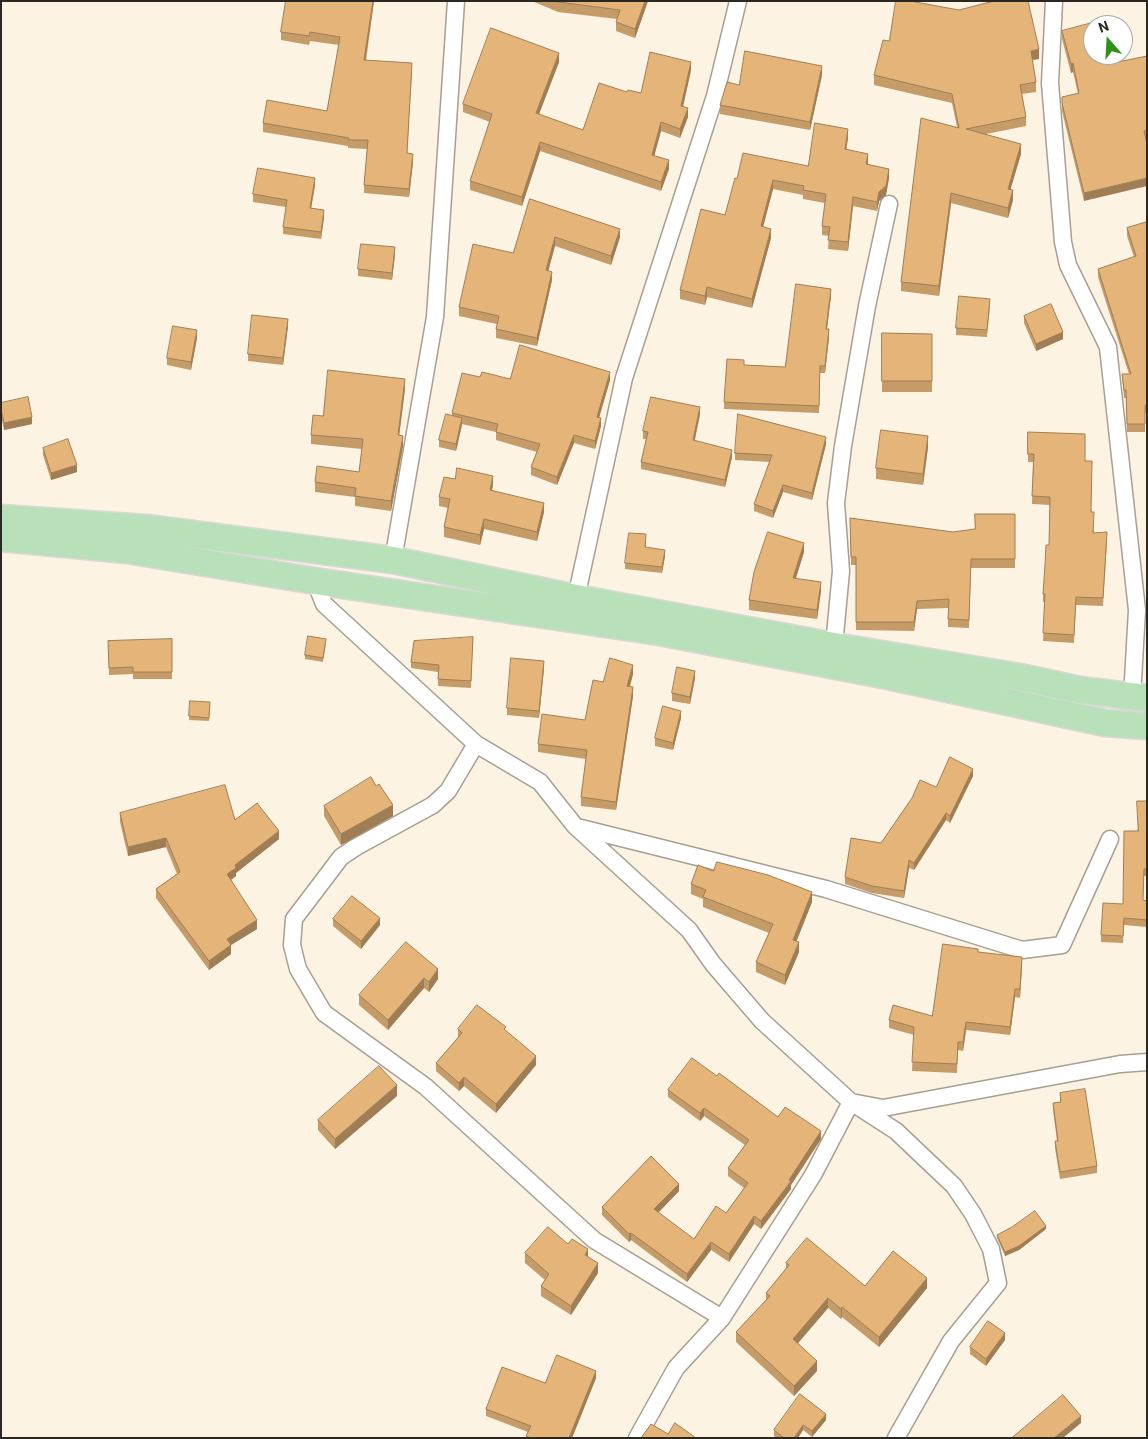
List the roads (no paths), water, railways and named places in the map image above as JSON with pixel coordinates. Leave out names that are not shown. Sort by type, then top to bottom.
[{"type":"main road","points":[[1,518],[146,528],[393,560],[576,598],[834,646],[1020,677],[1080,690],[1140,697]]},
{"type":"main road","points":[[1,538],[127,550],[316,581],[659,632],[888,676],[1105,723],[1147,726]]},
{"type":"street","points":[[393,560],[435,317],[456,1]]},
{"type":"street","points":[[576,598],[624,378],[715,96],[738,1]]},
{"type":"street","points":[[1054,1],[1050,83],[1063,242],[1068,265],[1108,347],[1137,610],[1140,697]]},
{"type":"street","points":[[834,646],[841,571],[836,503],[843,446],[867,306],[889,204]]},
{"type":"street","points":[[316,581],[324,604],[476,744],[540,782],[575,826],[689,930],[714,964],[762,1021],[850,1102],[896,1131],[954,1186],[973,1214],[992,1249],[998,1283],[951,1340],[896,1438]]},
{"type":"street","points":[[476,744],[448,791],[433,805],[356,847],[342,857],[294,919],[292,945],[298,969],[324,1013],[426,1087],[594,1240],[722,1318]]},
{"type":"street","points":[[575,826],[826,889],[1022,950],[1062,945],[1110,839]]},
{"type":"street","points":[[850,1102],[883,1108],[1120,1064],[1147,1062]]},
{"type":"street","points":[[638,1438],[676,1368],[722,1318],[813,1175],[850,1102]]}]
